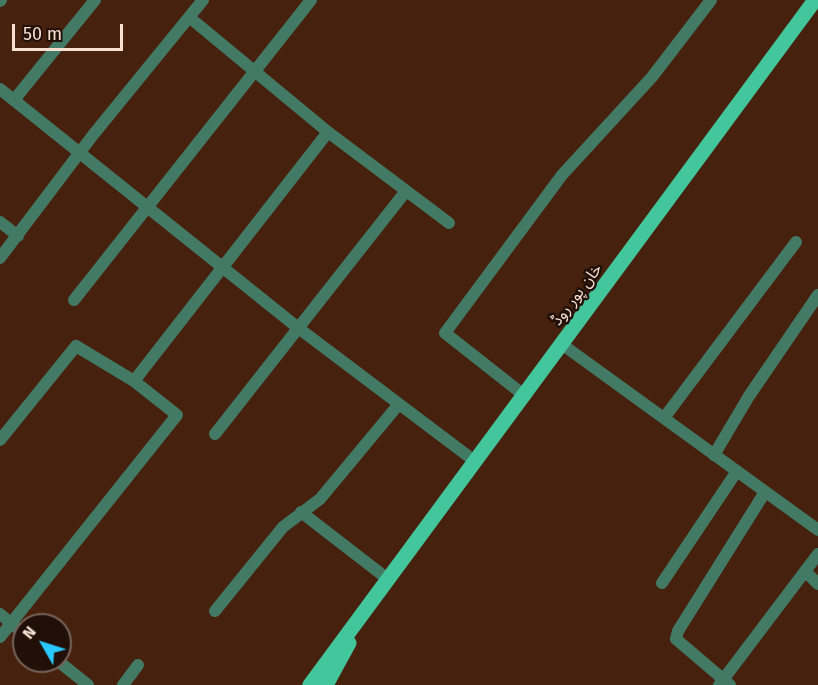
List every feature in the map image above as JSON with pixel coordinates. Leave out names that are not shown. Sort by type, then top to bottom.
[{"type":"main road","name":"خان پور روڈ","points":[[310,685],[563,345],[815,0]]},
{"type":"main road","name":"خان پور روڈ","points":[[326,685],[366,611]]},
{"type":"street","points":[[14,100],[95,0]]},
{"type":"street","points":[[0,258],[203,0]]},
{"type":"street","points":[[74,300],[312,0]]},
{"type":"street","points":[[525,396],[445,333],[562,175],[652,77],[711,0]]},
{"type":"street","points":[[189,17],[328,132],[449,223]]},
{"type":"street","points":[[0,89],[297,327],[476,462]]},
{"type":"street","points":[[134,381],[328,132]]},
{"type":"street","points":[[214,434],[406,191]]},
{"type":"street","points":[[0,222],[18,236]]},
{"type":"street","points":[[664,418],[796,242]]},
{"type":"street","points":[[714,454],[749,396],[818,295]]},
{"type":"street","points":[[563,345],[818,530]]},
{"type":"street","points":[[0,440],[76,346],[134,381],[177,415],[0,637]]},
{"type":"street","points":[[215,610],[283,527],[320,500],[399,404]]},
{"type":"street","points":[[662,583],[737,471]]},
{"type":"street","points":[[765,492],[678,631],[676,639],[682,647],[724,683],[818,554]]},
{"type":"street","points":[[301,512],[389,580]]},
{"type":"street","points":[[805,571],[818,584]]},
{"type":"street","points":[[0,614],[11,623]]},
{"type":"street","points":[[123,685],[138,665]]},
{"type":"street","points":[[72,672],[88,685]]}]
